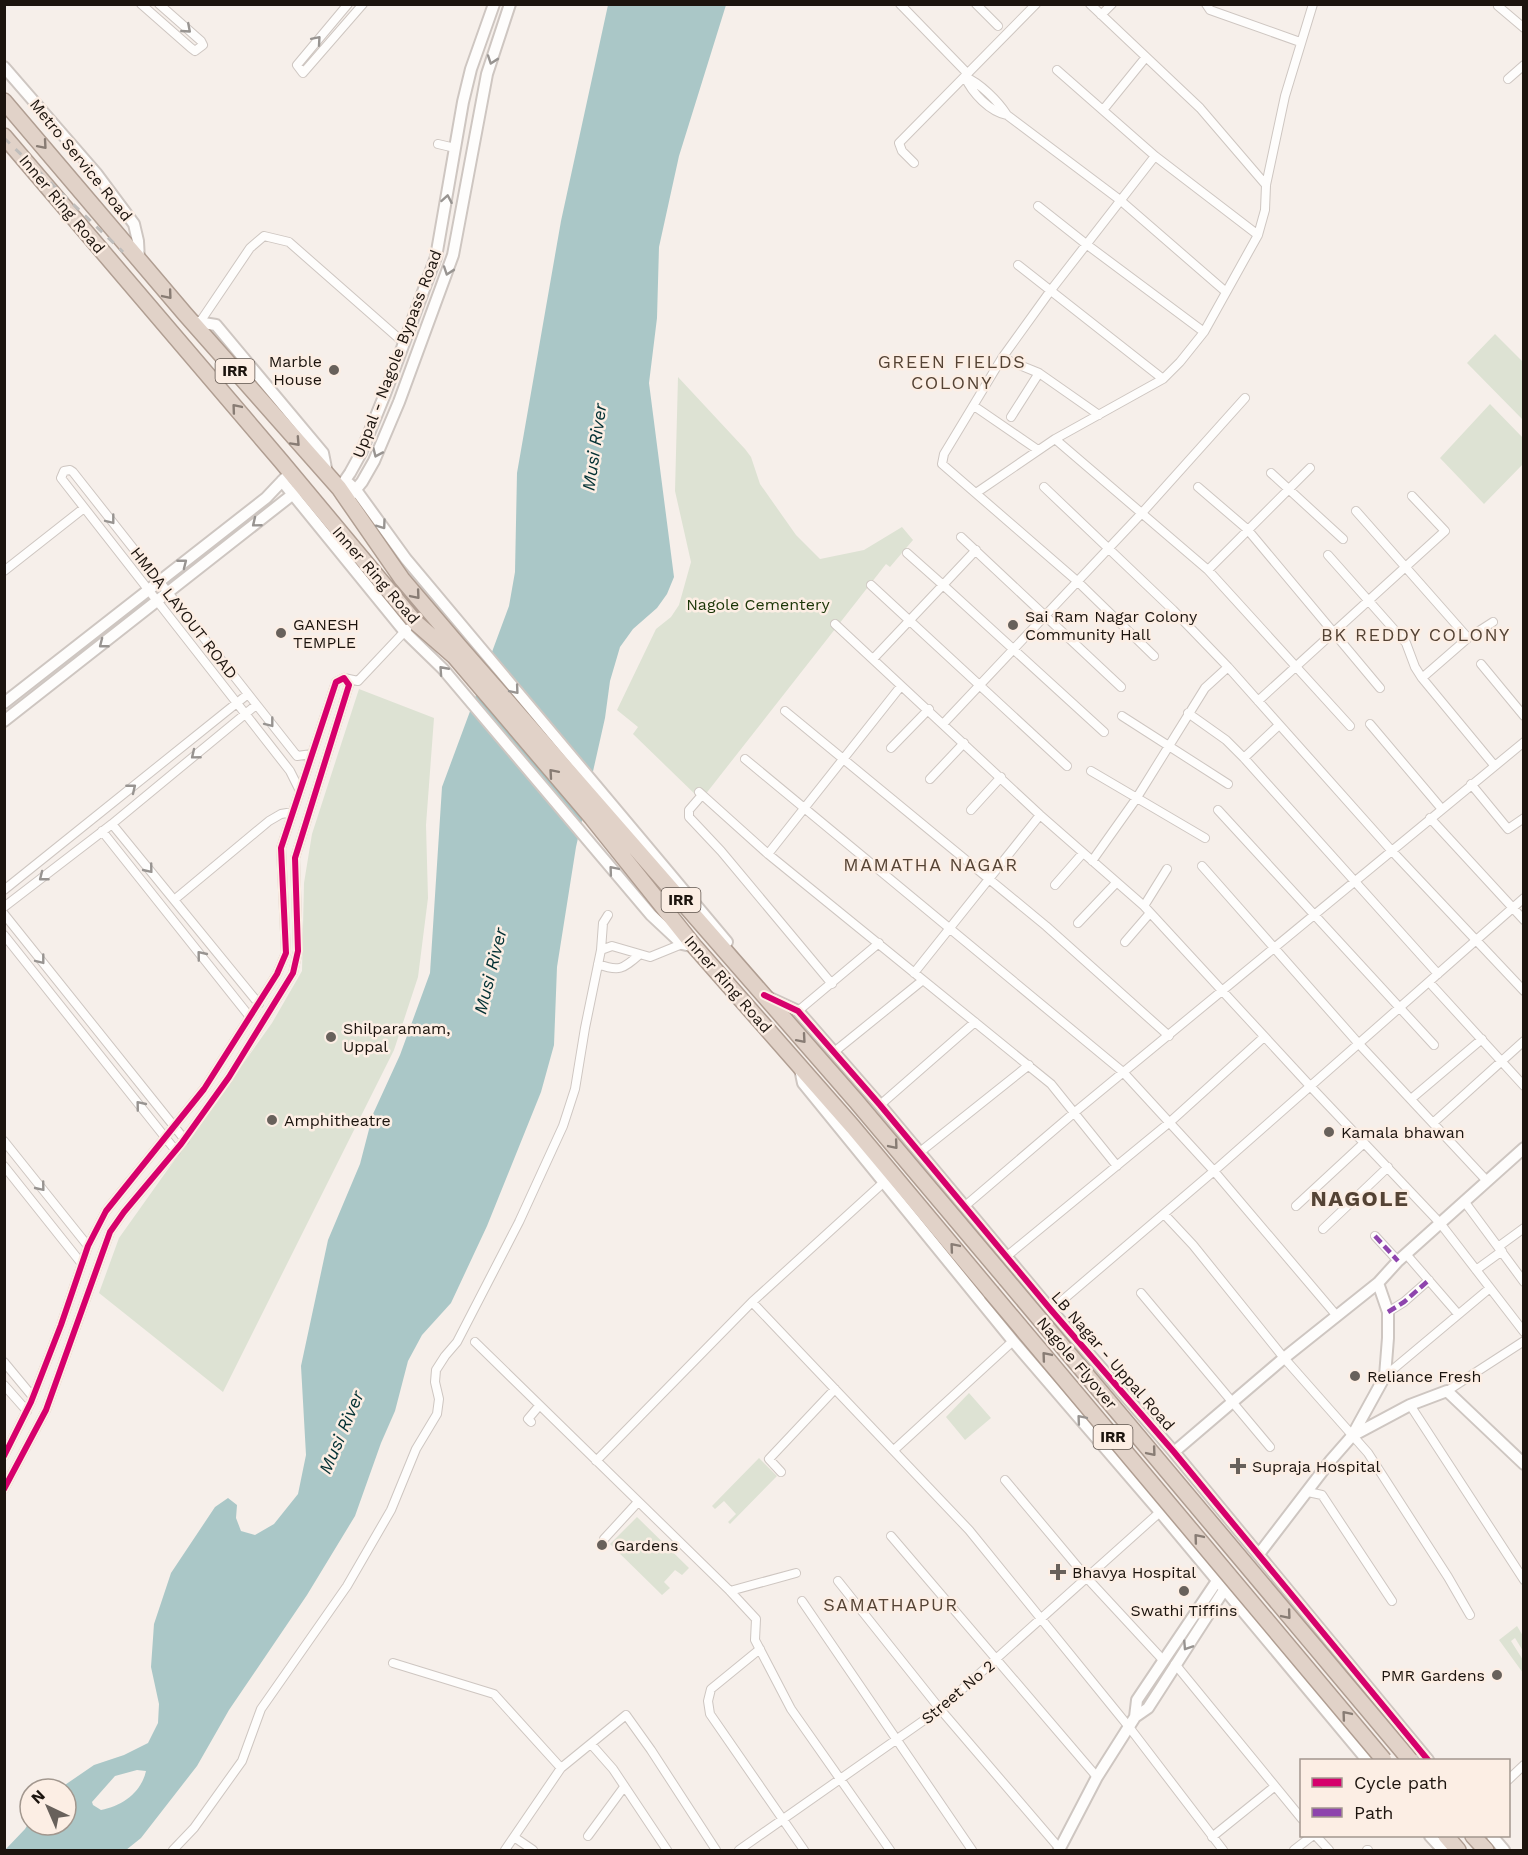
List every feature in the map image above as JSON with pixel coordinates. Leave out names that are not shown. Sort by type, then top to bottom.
[{"type":"highway","name":"Inner Ring Road","points":[[5,103],[328,476],[347,489],[402,579],[595,811],[689,946],[799,1064]]},
{"type":"highway","name":"Inner Ring Road","points":[[4,136],[410,627],[454,656],[490,699],[764,995]]},
{"type":"highway","name":"Nagole Flyover","points":[[764,995],[868,1115],[1408,1759]]},
{"type":"highway","name":"Nagole Flyover","points":[[799,1064],[1382,1759]]},
{"type":"highway","points":[[1447,1837],[1458,1851]]},
{"type":"highway","points":[[1474,1837],[1486,1851]]},
{"type":"street","points":[[141,4],[191,48],[195,51],[200,50],[203,45],[201,41],[159,4]]},
{"type":"street","points":[[167,12],[173,4]]},
{"type":"street","points":[[348,4],[297,65],[303,73],[363,4]]},
{"type":"street","name":"Uppal - Nagole Bypass Road","points":[[347,489],[440,243],[455,148],[471,69],[494,4]]},
{"type":"street","name":"Uppal - Nagole Bypass Road","points":[[347,489],[374,461],[399,402],[453,255],[484,85],[510,4]]},
{"type":"street","points":[[900,4],[966,75],[1002,108],[1006,115],[1120,200],[1226,292]]},
{"type":"street","points":[[976,4],[998,26]]},
{"type":"street","points":[[914,163],[902,151],[899,143],[1036,4]]},
{"type":"street","points":[[1090,4],[1200,108],[1266,185]]},
{"type":"street","points":[[1101,15],[1112,4]]},
{"type":"street","points":[[1206,4],[1210,10],[1300,42]]},
{"type":"street","points":[[976,493],[1055,439],[1163,379],[1204,332],[1258,235],[1265,210],[1266,185],[1285,96],[1313,4]]},
{"type":"street","points":[[1498,5],[1524,28]]},
{"type":"street","points":[[1103,111],[1146,57]]},
{"type":"street","points":[[1508,79],[1524,65]]},
{"type":"street","name":"Metro Service Road","points":[[4,67],[96,173],[134,224],[139,260]]},
{"type":"street","points":[[1057,70],[1155,156],[1258,235]]},
{"type":"street","points":[[438,144],[455,148]]},
{"type":"street","points":[[1154,656],[1077,581],[942,464],[944,454],[1002,358],[1086,244],[1155,156]]},
{"type":"street","points":[[1038,206],[1204,332]]},
{"type":"street","points":[[195,321],[250,248],[264,236],[289,242],[404,343]]},
{"type":"street","points":[[1018,265],[1163,379]]},
{"type":"street","points":[[1002,358],[1039,373],[1098,415]]},
{"type":"street","points":[[1011,417],[1039,373]]},
{"type":"street","points":[[943,724],[1141,514],[1245,398]]},
{"type":"street","points":[[974,406],[1038,450]]},
{"type":"street","points":[[1055,439],[1208,570],[1350,726]]},
{"type":"street","points":[[1208,570],[1310,468]]},
{"type":"street","name":"HMDA LAYOUT ROAD","points":[[84,508],[61,478],[64,471],[70,470],[94,498],[297,756],[312,754]]},
{"type":"street","points":[[1271,473],[1343,539]]},
{"type":"street","points":[[4,703],[266,498],[286,477]]},
{"type":"street","points":[[1044,487],[1173,610],[1228,667],[1391,850],[1524,991]]},
{"type":"street","points":[[1198,487],[1247,529],[1380,688]]},
{"type":"street","points":[[347,489],[564,749],[651,849],[736,953],[746,975]]},
{"type":"street","points":[[4,721],[297,491]]},
{"type":"street","points":[[1258,701],[1444,531],[1412,496]]},
{"type":"street","points":[[4,571],[94,498]]},
{"type":"street","points":[[84,508],[290,771],[300,790]]},
{"type":"street","points":[[1356,512],[1468,638]]},
{"type":"street","points":[[960,537],[1121,687]]},
{"type":"street","points":[[873,659],[976,550]]},
{"type":"street","points":[[907,553],[1104,732]]},
{"type":"street","points":[[1328,555],[1406,643],[1422,678],[1494,765]]},
{"type":"street","points":[[871,585],[1068,766]]},
{"type":"street","points":[[1422,678],[1468,638],[1493,622]]},
{"type":"street","points":[[835,624],[1040,815],[1150,913],[1440,1223],[1524,1332]]},
{"type":"street","points":[[4,1456],[33,1397],[88,1246],[106,1211],[204,1089],[277,974],[286,953],[281,848],[336,682],[344,678],[358,681],[410,627],[651,915],[689,946]]},
{"type":"street","points":[[1481,664],[1524,716]]},
{"type":"street","points":[[1092,861],[1136,799],[1205,688],[1228,667]]},
{"type":"street","points":[[4,1489],[46,1410],[110,1232],[176,1151],[229,1077],[293,973],[298,951],[295,858],[349,686],[344,678]]},
{"type":"street","points":[[768,854],[901,686]]},
{"type":"street","points":[[4,890],[248,694]]},
{"type":"street","points":[[4,907],[112,824],[256,705]]},
{"type":"street","points":[[891,748],[929,710]]},
{"type":"street","points":[[785,711],[1046,926],[1169,1035]]},
{"type":"street","points":[[1188,713],[1226,740],[1244,758],[1438,974]]},
{"type":"street","points":[[1122,716],[1228,784]]},
{"type":"street","points":[[1370,724],[1441,808]]},
{"type":"street","points":[[1244,758],[1279,725]]},
{"type":"street","points":[[965,1206],[1075,1112],[1316,915],[1441,808],[1524,742]]},
{"type":"street","points":[[930,779],[964,743]]},
{"type":"street","points":[[745,759],[1124,1072],[1214,1171],[1337,1316]]},
{"type":"street","points":[[1091,771],[1205,838]]},
{"type":"street","points":[[970,810],[1001,777]]},
{"type":"street","points":[[1471,784],[1508,829],[1524,818]]},
{"type":"street","points":[[832,984],[721,851],[689,817],[689,810],[701,794],[768,854],[1051,1084],[1117,1166]]},
{"type":"street","points":[[111,805],[121,816]]},
{"type":"street","points":[[1218,810],[1434,1045]]},
{"type":"street","points":[[174,900],[269,821],[281,814],[293,812]]},
{"type":"street","points":[[914,973],[1040,815]]},
{"type":"street","points":[[1430,818],[1524,920]]},
{"type":"street","points":[[112,824],[259,1004]]},
{"type":"street","points":[[102,831],[250,1017]]},
{"type":"street","points":[[1055,885],[1083,853]]},
{"type":"street","points":[[281,867],[295,858]]},
{"type":"street","points":[[1202,866],[1359,1044],[1487,1180]]},
{"type":"street","points":[[1143,906],[1167,869]]},
{"type":"street","points":[[1078,923],[1116,882]]},
{"type":"street","points":[[1051,1310],[1311,1087],[1524,898]]},
{"type":"street","points":[[1125,942],[1150,913]]},
{"type":"street","points":[[4,914],[184,1140]]},
{"type":"street","points":[[173,1851],[194,1828],[242,1761],[261,1709],[347,1586],[391,1510],[416,1449],[437,1414],[439,1399],[435,1382],[436,1370],[456,1342],[519,1222],[562,1126],[575,1089],[601,950],[603,923],[608,915]]},
{"type":"street","points":[[4,936],[176,1151]]},
{"type":"street","points":[[798,1011],[879,944]]},
{"type":"street","points":[[601,950],[612,946],[650,957],[689,946]]},
{"type":"street","points":[[598,964],[613,969],[626,967],[639,955]]},
{"type":"street","points":[[222,982],[235,975]]},
{"type":"street","points":[[834,1052],[923,980]]},
{"type":"street","points":[[1430,982],[1524,1086]]},
{"type":"street","name":"LB Nagar - Uppal Road","points":[[764,995],[798,1011],[880,1105],[1051,1310],[1174,1452],[1426,1759]]},
{"type":"street","points":[[880,1105],[975,1022]]},
{"type":"street","points":[[1007,1256],[1170,1122],[1264,1037]]},
{"type":"street","points":[[1411,1099],[1482,1039]]},
{"type":"street","points":[[1434,1123],[1524,1041]]},
{"type":"street","points":[[799,1064],[802,1083],[1013,1341],[1160,1512],[1365,1759]]},
{"type":"street","points":[[920,1152],[1029,1065]]},
{"type":"street","points":[[4,1141],[88,1246]]},
{"type":"street","points":[[1296,1206],[1364,1143]]},
{"type":"street","points":[[1174,1452],[1284,1358],[1378,1283],[1402,1257],[1524,1149]]},
{"type":"street","points":[[4,1166],[82,1264]]},
{"type":"street","points":[[1323,1230],[1388,1167]]},
{"type":"street","points":[[596,1461],[752,1302],[884,1182]]},
{"type":"street","points":[[1464,1201],[1524,1281]]},
{"type":"street","points":[[1164,1214],[1193,1245],[1284,1358],[1368,1453],[1470,1615]]},
{"type":"street","points":[[1476,1270],[1524,1228]]},
{"type":"street","points":[[1375,1236],[1429,1280],[1458,1314]]},
{"type":"street","points":[[1388,1312],[1404,1302],[1429,1280]]},
{"type":"street","points":[[1378,1283],[1388,1312],[1385,1376]]},
{"type":"street","points":[[1259,1554],[1330,1460],[1352,1436],[1385,1376],[1490,1288]]},
{"type":"street","points":[[1141,1293],[1270,1447]]},
{"type":"street","points":[[752,1302],[969,1530],[1132,1722],[1223,1851]]},
{"type":"street","points":[[894,1450],[1013,1341]]},
{"type":"street","points":[[1352,1436],[1410,1405],[1447,1391],[1524,1341]]},
{"type":"street","points":[[475,1342],[596,1461],[606,1477],[638,1502],[756,1619],[755,1640],[791,1709],[890,1851]]},
{"type":"street","points":[[1057,1392],[1094,1359]]},
{"type":"street","points":[[4,1362],[33,1397]]},
{"type":"street","points":[[4,1385],[27,1411]]},
{"type":"street","points":[[781,1472],[769,1459],[835,1389]]},
{"type":"street","points":[[1447,1391],[1524,1464]]},
{"type":"street","points":[[1410,1405],[1524,1580]]},
{"type":"street","points":[[531,1422],[528,1419],[539,1406]]},
{"type":"street","points":[[1005,1480],[1087,1578],[1163,1660]]},
{"type":"street","points":[[1308,1492],[1322,1495],[1392,1601]]},
{"type":"street","points":[[604,1539],[638,1502]]},
{"type":"street","name":"Street No 2","points":[[739,1851],[940,1709],[1160,1512]]},
{"type":"street","points":[[891,1536],[1097,1777]]},
{"type":"street","points":[[730,1591],[796,1573]]},
{"type":"street","points":[[838,1581],[940,1709],[1059,1850],[1097,1777],[1132,1722],[1148,1708],[1222,1589]]},
{"type":"street","points":[[1132,1722],[1137,1700],[1163,1660],[1222,1589]]},
{"type":"street","points":[[802,1601],[972,1851]]},
{"type":"street","points":[[760,1649],[711,1689],[708,1701],[710,1714],[804,1851]]},
{"type":"street","points":[[393,1663],[494,1694],[561,1768]]},
{"type":"street","points":[[1176,1664],[1300,1817]]},
{"type":"street","points":[[1322,1706],[1356,1675]]},
{"type":"street","points":[[505,1851],[561,1768],[626,1715],[716,1851]]},
{"type":"street","points":[[591,1744],[624,1787],[667,1851]]},
{"type":"street","points":[[1510,1779],[1524,1765]]},
{"type":"street","points":[[588,1836],[624,1787]]},
{"type":"street","points":[[1212,1837],[1274,1787]]},
{"type":"street","points":[[514,1837],[533,1851]]},
{"type":"street","points":[[1294,1851],[1313,1837]]},
{"type":"street","points":[[1315,1837],[1329,1851]]},
{"type":"street","points":[[1431,1837],[1443,1851]]},
{"type":"street","points":[[1493,1837],[1504,1851]]},
{"type":"street","points":[[654,1851],[661,1842]]},
{"type":"green space","points":[[1495,334],[1523,362],[1523,420],[1467,363]]},
{"type":"green space","name":"Nagole Cementery","points":[[678,377],[745,449],[751,457],[760,484],[796,535],[820,559],[864,550],[902,527],[913,540],[890,567],[886,564],[701,800],[633,734],[638,727],[617,710],[656,629],[671,617],[679,605],[691,562],[675,491]]},
{"type":"green space","points":[[1490,404],[1523,438],[1523,464],[1484,504],[1440,458]]},
{"type":"green space","name":"Shilparamam, Uppal","points":[[359,689],[434,718],[426,825],[428,898],[418,977],[394,1050],[223,1392],[99,1293],[119,1238],[272,1023],[302,971],[304,883],[312,834]]},
{"type":"green space","points":[[969,1393],[991,1418],[965,1440],[946,1417]]},
{"type":"green space","points":[[759,1458],[777,1476],[730,1524],[728,1522],[736,1514],[724,1501],[715,1509],[712,1506]]},
{"type":"green space","points":[[637,1517],[689,1568],[682,1575],[675,1570],[664,1582],[670,1588],[662,1595],[610,1544]]},
{"type":"green space","points":[[1517,1626],[1523,1636],[1523,1651],[1515,1638],[1511,1641],[1523,1660],[1523,1673],[1499,1640]]},
{"type":"water","name":"Musi River","points":[[608,5],[726,5],[679,156],[659,247],[657,318],[649,383],[674,577],[667,594],[657,608],[633,629],[620,647],[610,681],[605,718],[576,847],[557,967],[554,1045],[541,1092],[487,1226],[451,1303],[422,1335],[408,1361],[395,1411],[355,1516],[307,1595],[229,1710],[197,1766],[141,1838],[126,1850],[5,1850],[18,1836],[78,1837],[76,1777],[94,1765],[124,1755],[148,1743],[158,1723],[159,1704],[151,1667],[154,1624],[171,1573],[215,1507],[228,1498],[237,1505],[236,1518],[241,1531],[255,1535],[274,1524],[298,1494],[306,1455],[301,1366],[328,1240],[360,1164],[373,1114],[400,1055],[430,973],[442,787],[509,606],[515,572],[517,473],[561,221]],"holes":[[[137,1770],[146,1771],[135,1792],[123,1802],[101,1810],[93,1805],[92,1802],[115,1776]]]},
{"type":"railway","points":[[4,138],[123,252]]},
{"type":"marked path","points":[[1375,1236],[1398,1261]]},
{"type":"marked path","points":[[1388,1312],[1404,1302],[1429,1280]]},
{"type":"cycle path","points":[[4,1456],[31,1402],[88,1246],[106,1211],[204,1089],[277,974],[286,953],[281,848],[336,682],[344,678],[349,685],[295,858],[298,951],[293,973],[229,1077],[181,1144],[110,1232],[46,1410],[4,1489]]},
{"type":"cycle path","points":[[764,995],[798,1011],[880,1105],[1051,1310],[1174,1452],[1427,1759]]},
{"type":"place","name":"Marble House","points":[[334,370]]},
{"type":"place","name":"Sai Ram Nagar Colony Community Hall","points":[[1013,625]]},
{"type":"place","name":"GANESH TEMPLE","points":[[281,633]]},
{"type":"place","name":"Shilparamam, Uppal","points":[[331,1037]]},
{"type":"place","name":"Amphitheatre","points":[[272,1120]]},
{"type":"place","name":"Kamala bhawan","points":[[1329,1132]]},
{"type":"place","name":"Reliance Fresh","points":[[1355,1376]]},
{"type":"place","name":"Supraja Hospital","points":[[1238,1466]]},
{"type":"place","name":"Gardens","points":[[602,1545]]},
{"type":"place","name":"Bhavya Hospital","points":[[1058,1572]]},
{"type":"place","name":"Swathi Tiffins","points":[[1184,1591]]},
{"type":"place","name":"PMR Gardens","points":[[1497,1675]]},
{"type":"district","name":"GREEN FIELDS COLONY","points":[[952,371]]},
{"type":"district","name":"BK REDDY COLONY","points":[[1416,634]]},
{"type":"district","name":"MAMATHA NAGAR","points":[[931,864]]},
{"type":"district","name":"NAGOLE","points":[[1360,1198]]},
{"type":"district","name":"SAMATHAPUR","points":[[891,1604]]}]
